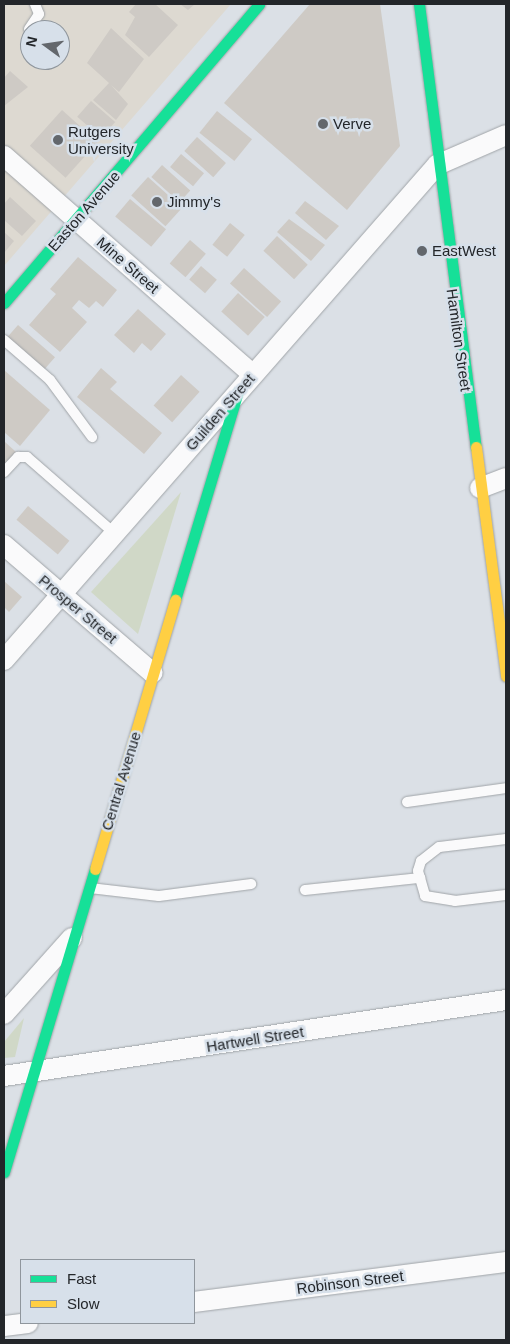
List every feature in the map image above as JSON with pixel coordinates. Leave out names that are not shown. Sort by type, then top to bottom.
[{"type":"street","name":"Easton Avenue","points":[[4,302],[77,222],[259,4]]},
{"type":"street","name":"Hamilton Street","points":[[419,4],[437,165],[506,676]]},
{"type":"street","points":[[437,165],[506,135]]},
{"type":"street","name":"Mine Street","points":[[4,156],[252,374]]},
{"type":"street","name":"Guilden Street","points":[[4,660],[252,374],[437,165]]},
{"type":"street","name":"Central Avenue","points":[[4,1172],[238,391]]},
{"type":"street","points":[[480,488],[506,478]]},
{"type":"street","name":"Prosper Street","points":[[4,545],[153,673]]},
{"type":"street","points":[[4,1014],[75,935]]},
{"type":"street","name":"Hartwell Street","points":[[4,1076],[506,1000]]},
{"type":"street","name":"Robinson Street","points":[[195,1302],[506,1262]]},
{"type":"street","points":[[4,1326],[20,1324]]},
{"type":"lane","points":[[35,4],[39,14],[35,20]]},
{"type":"lane","points":[[4,340],[50,380],[92,437]]},
{"type":"lane","points":[[4,472],[18,457],[27,457],[114,533]]},
{"type":"lane","points":[[407,802],[506,788]]},
{"type":"lane","points":[[506,839],[439,847],[420,861],[420,878],[424,896],[455,901],[506,895]]},
{"type":"lane","points":[[305,890],[420,878]]},
{"type":"lane","points":[[89,888],[159,896],[251,884]]},
{"type":"shaded area","name":"Rutgers University","points":[[4,4],[231,4],[4,266]]},
{"type":"green space","points":[[181,492],[138,634],[91,592]]},
{"type":"green space","points":[[24,1018],[15,1057],[4,1058],[4,1042]]},
{"type":"building","points":[[136,4],[155,4],[178,25],[149,57],[125,35],[135,17],[129,12]]},
{"type":"building","points":[[180,4],[195,4],[188,10]]},
{"type":"building","name":"Verve","points":[[310,4],[380,4],[400,146],[347,210],[224,103]]},
{"type":"building","points":[[111,28],[144,59],[119,92],[111,85],[128,104],[116,120],[93,100],[109,83],[87,63]]},
{"type":"building","points":[[10,71],[28,87],[4,106],[4,78]]},
{"type":"building","points":[[91,101],[115,122],[101,138],[77,117]]},
{"type":"building","points":[[62,110],[98,142],[66,178],[30,146]]},
{"type":"building","points":[[217,111],[252,139],[234,161],[199,133]]},
{"type":"building","points":[[197,137],[226,163],[213,177],[184,151]]},
{"type":"building","points":[[181,154],[204,173],[193,186],[170,167]]},
{"type":"building","points":[[162,165],[190,190],[180,202],[151,177]]},
{"type":"building","name":"Jimmy's","points":[[148,177],[182,208],[165,226],[131,196]]},
{"type":"building","points":[[10,197],[36,221],[22,236],[4,220],[4,204]]},
{"type":"building","points":[[130,199],[166,229],[151,247],[115,217]]},
{"type":"building","points":[[305,201],[339,226],[326,240],[295,213]]},
{"type":"building","points":[[289,219],[325,245],[311,261],[277,232]]},
{"type":"building","points":[[230,223],[245,235],[227,257],[212,245]]},
{"type":"building","points":[[4,232],[14,241],[4,253]]},
{"type":"building","points":[[277,236],[308,265],[294,279],[263,251]]},
{"type":"building","points":[[190,240],[206,254],[186,277],[170,263]]},
{"type":"building","points":[[78,257],[117,290],[103,307],[96,301],[89,308],[79,300],[72,308],[87,322],[60,352],[29,325],[56,294],[50,289]]},
{"type":"building","points":[[201,266],[217,280],[205,293],[189,280]]},
{"type":"building","points":[[244,268],[281,301],[267,317],[230,284]]},
{"type":"building","points":[[238,293],[265,317],[248,336],[221,312]]},
{"type":"building","points":[[138,309],[166,334],[151,351],[142,343],[134,353],[114,335]]},
{"type":"building","points":[[18,325],[55,357],[42,372],[5,340]]},
{"type":"building","points":[[101,368],[117,382],[110,389],[162,433],[144,454],[77,397]]},
{"type":"building","points":[[4,370],[50,410],[20,446],[4,432]]},
{"type":"building","points":[[181,375],[200,392],[172,422],[154,405]]},
{"type":"building","points":[[4,441],[16,452],[4,466]]},
{"type":"building","points":[[28,506],[69,541],[58,554],[16,520]]},
{"type":"building","points":[[4,581],[22,597],[9,612],[4,607]]},
{"type":"traffic: fast","points":[[4,303],[259,4]]},
{"type":"traffic: fast","points":[[419,4],[476,447]]},
{"type":"traffic: fast","points":[[175,600],[238,391]]},
{"type":"traffic: fast","points":[[4,1172],[95,869]]},
{"type":"traffic: slow","points":[[476,447],[506,676]]},
{"type":"traffic: slow","points":[[95,869],[175,600]]},
{"type":"place","name":"Verve","points":[[323,124]]},
{"type":"place","name":"Rutgers University","points":[[58,140]]},
{"type":"place","name":"Jimmy's","points":[[157,202]]},
{"type":"place","name":"EastWest","points":[[422,251]]}]
